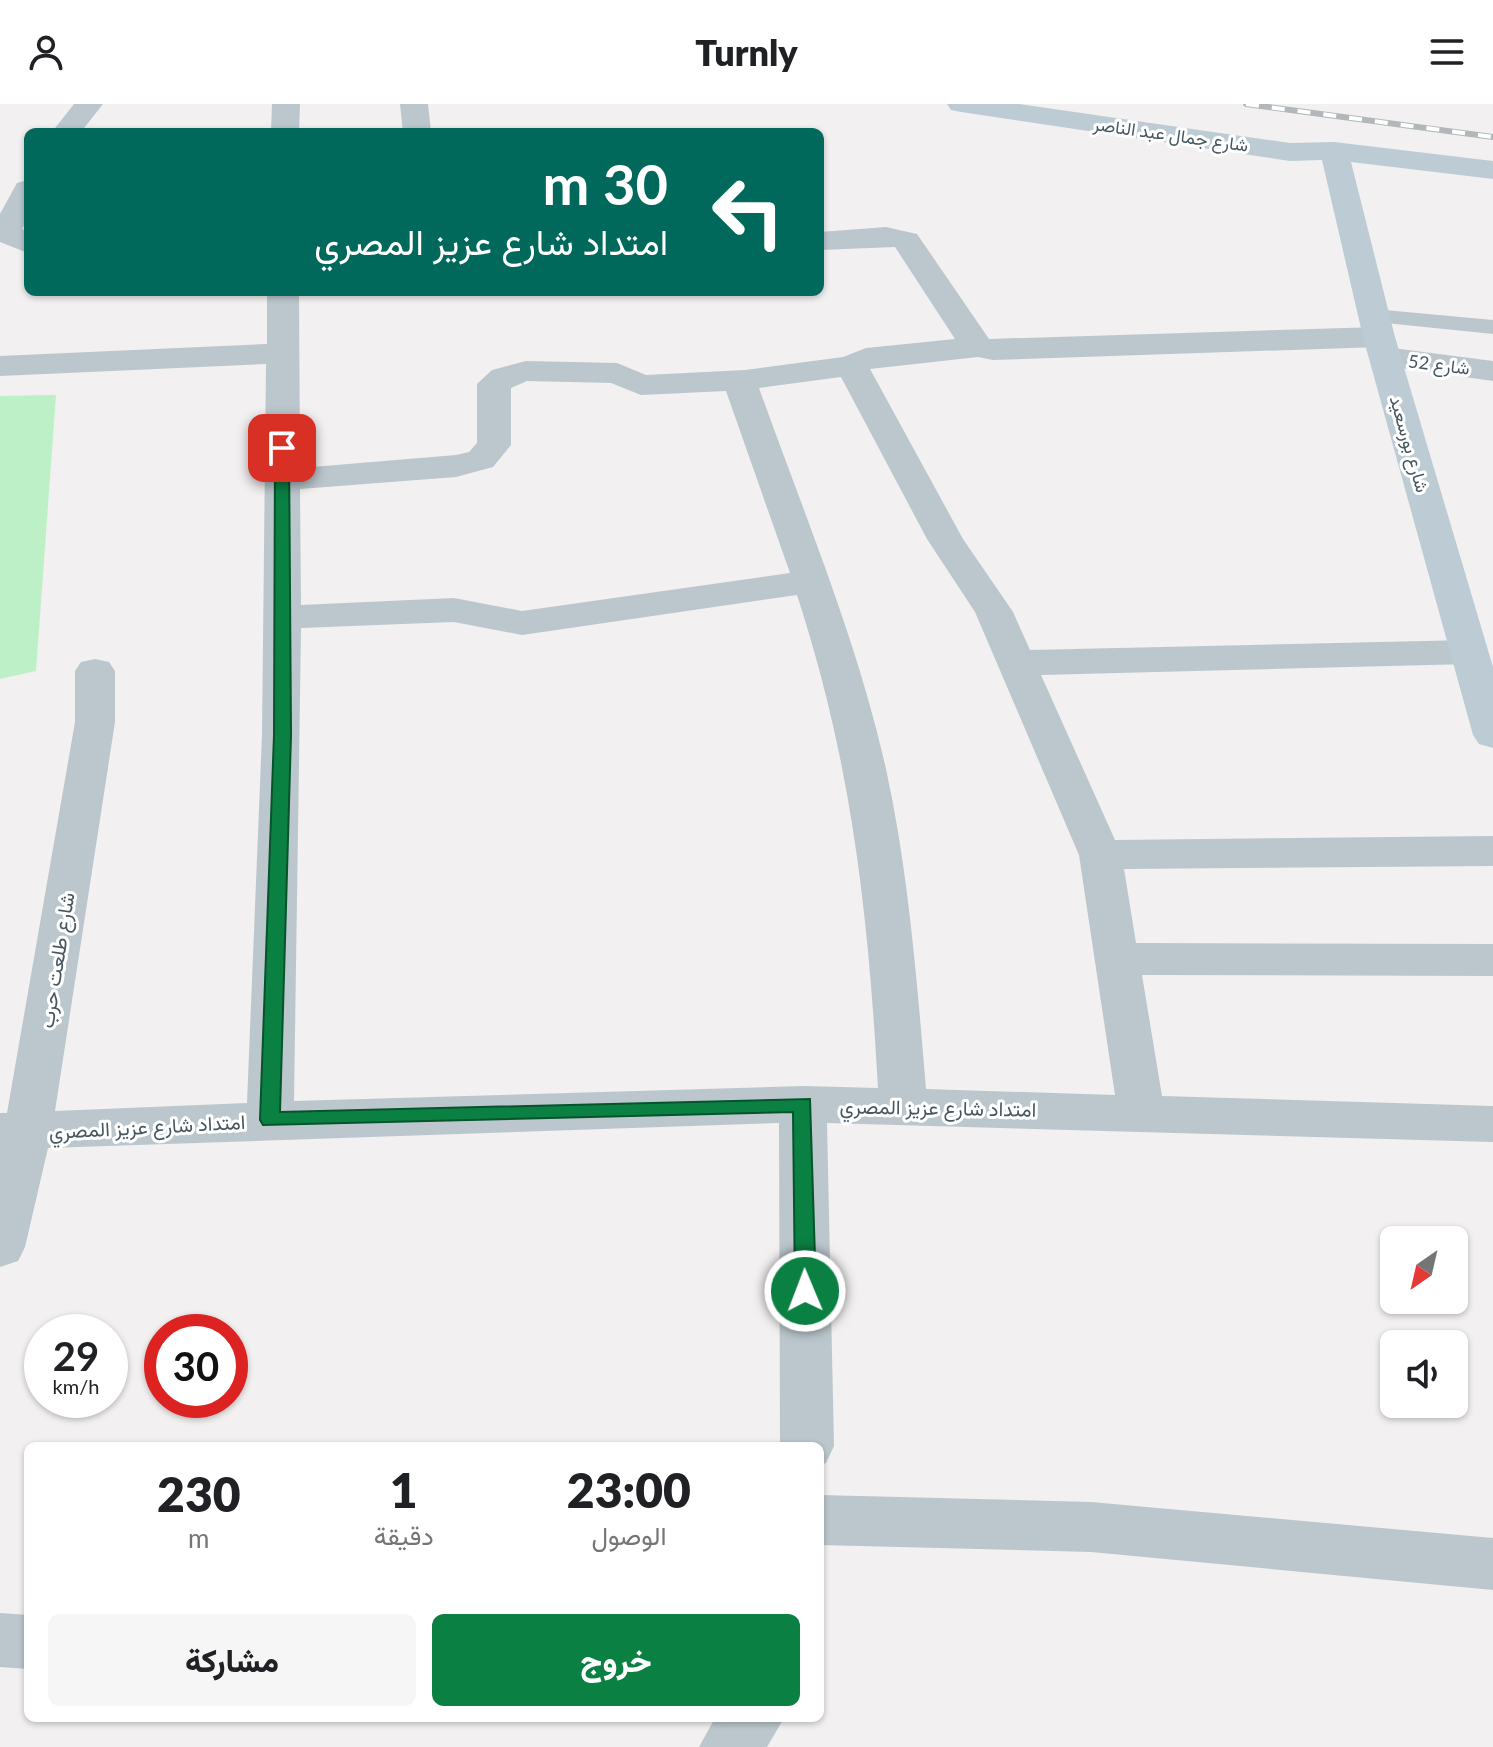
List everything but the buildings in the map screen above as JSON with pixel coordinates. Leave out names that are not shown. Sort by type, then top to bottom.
[{"type":"street","points":[[69,128],[89,104]]},
{"type":"street","points":[[285,128],[286,104]]},
{"type":"street","points":[[414,104],[417,128]]},
{"type":"street","name":"شارع جمال عبد الناصر","points":[[961,104],[1290,152],[1334,151],[1493,170]]},
{"type":"street","name":"شارع جمال عبد الناصر","points":[[1056,104],[1295,139],[1334,151]]},
{"type":"street","name":"شارع بورسعيد","points":[[1334,151],[1379,337],[1493,735]]},
{"type":"street","points":[[0,188],[24,188]]},
{"type":"street","points":[[24,196],[5,233],[24,242]]},
{"type":"street","points":[[824,241],[886,236],[906,241],[978,347]]},
{"type":"street","points":[[270,1120],[282,735],[283,296]]},
{"type":"street","name":"شارع 52","points":[[282,480],[456,466],[481,460],[494,445],[494,384],[514,373],[607,372],[641,385],[745,380],[755,376],[852,366],[866,358],[978,347],[1009,351],[1379,337],[1493,371]]},
{"type":"street","points":[[0,366],[282,353]]},
{"type":"street","points":[[852,366],[953,553],[994,612],[1100,855],[1141,1112]]},
{"type":"street","points":[[745,380],[742,388],[848,700],[865,769],[893,950],[903,1105]]},
{"type":"street","points":[[282,617],[443,609],[479,612],[522,623],[542,622],[576,614],[809,582]]},
{"type":"street","points":[[1016,663],[1469,652]]},
{"type":"street","name":"شارع طلعت حرب","points":[[0,1247],[14,1132],[95,722],[95,671]]},
{"type":"street","points":[[1100,855],[1493,851]]},
{"type":"street","points":[[1117,959],[1493,960]]},
{"type":"street","points":[[803,1104],[807,1442]]},
{"type":"street","name":"امتداد شارع عزيز المصري","points":[[14,1132],[270,1120],[803,1104],[1493,1124]]},
{"type":"street","points":[[824,1520],[1091,1527],[1493,1564]]},
{"type":"street","points":[[0,1640],[24,1642]]},
{"type":"street","points":[[729,1747],[751,1722]]},
{"type":"lane","points":[[1379,337],[1493,327]]},
{"type":"green space","points":[[56,395],[36,671],[0,679],[0,396]]},
{"type":"railway","points":[[1246,104],[1493,137]]},
{"type":"route","points":[[282,448],[282,735],[270,1120],[803,1104],[805,1291]]}]
